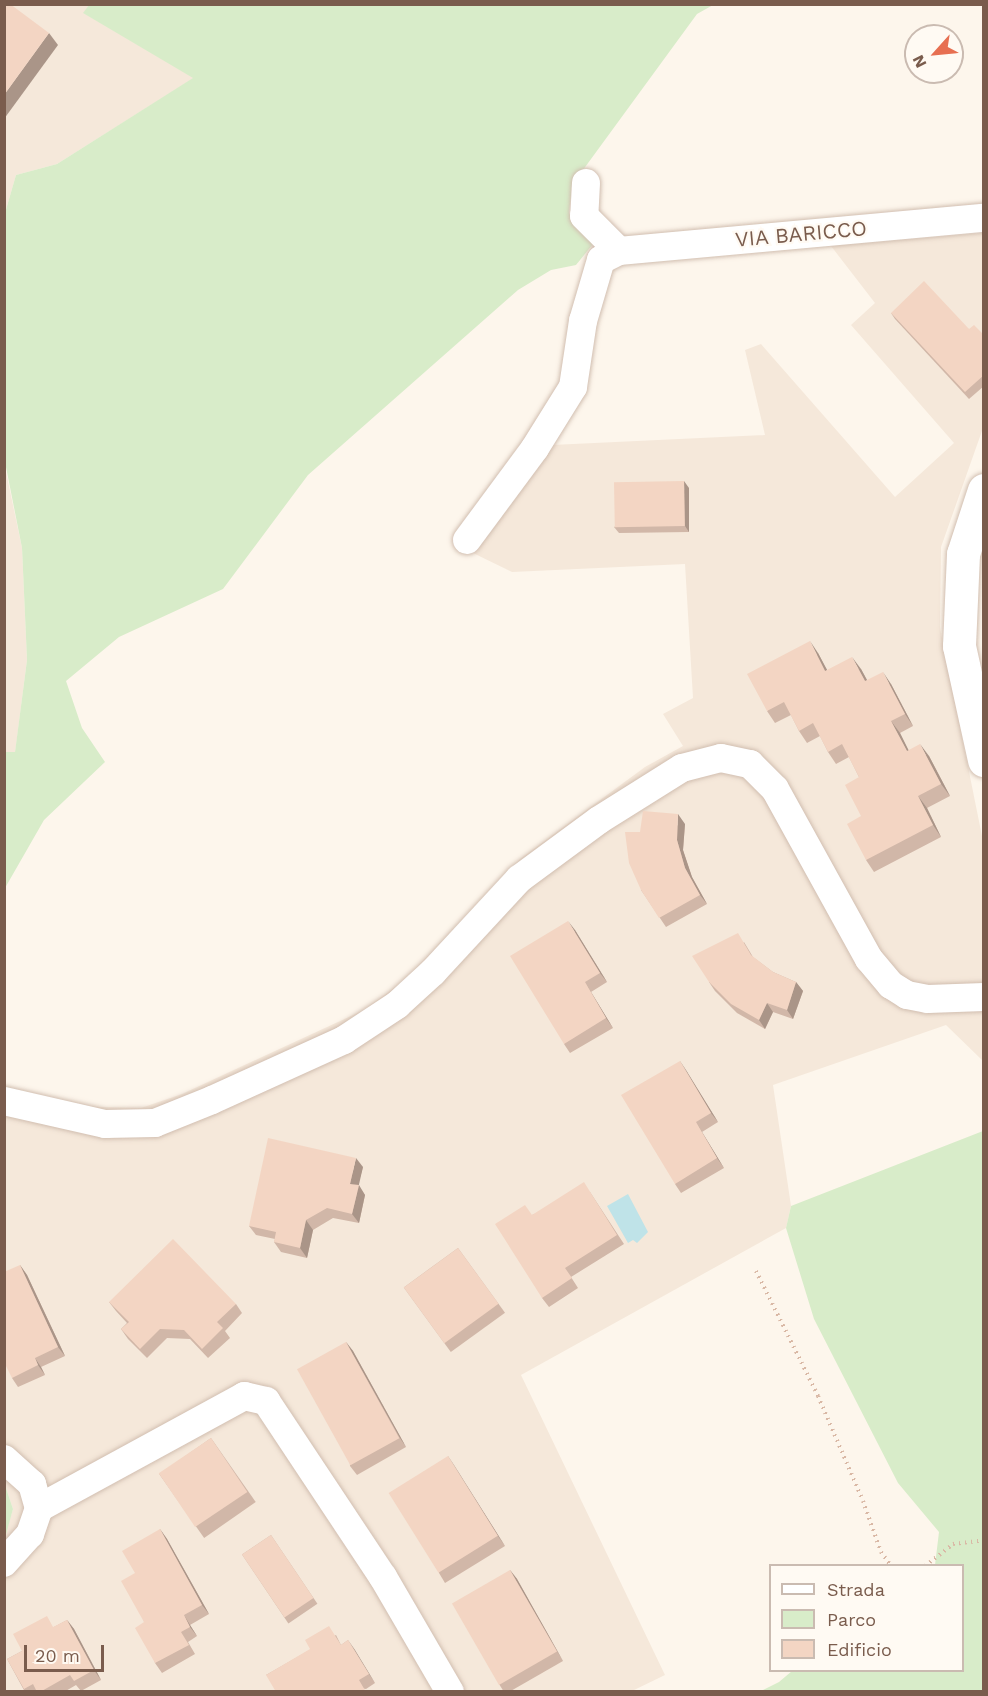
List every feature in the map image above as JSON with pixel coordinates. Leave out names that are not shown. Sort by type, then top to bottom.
[{"type":"street","points":[[467,540],[535,448],[573,387],[583,321],[601,260],[619,251],[584,216],[586,183]]},
{"type":"street","name":"VIA BARICCO","points":[[619,251],[984,218]]},
{"type":"street","points":[[984,490],[963,554],[959,646],[984,760]]},
{"type":"street","points":[[4,1101],[105,1124],[155,1123],[212,1100],[344,1040],[397,1005],[433,972],[519,879],[599,820],[682,768],[721,758],[750,764],[775,789],[869,959],[891,985],[907,995],[928,999],[984,997]]},
{"type":"street","points":[[39,1508],[244,1396],[266,1401],[383,1576],[450,1692]]},
{"type":"street","points":[[4,1459],[32,1484],[39,1508],[30,1534],[4,1563]]},
{"type":"path","points":[[756,1271],[818,1396],[863,1501],[881,1552],[890,1564]]},
{"type":"path","points":[[928,1564],[953,1544],[984,1540]]},
{"type":"shaded area","points":[[5,5],[89,5],[84,13],[194,78],[57,164],[16,175],[5,213]]},
{"type":"shaded area","points":[[983,233],[983,428],[941,547],[940,628],[983,841],[983,1061],[946,1025],[773,1085],[791,1206],[786,1228],[521,1375],[665,1675],[630,1692],[5,1691],[4,1538],[13,1509],[5,1485],[5,1088],[66,1106],[141,1108],[182,1094],[364,1010],[405,980],[520,859],[645,767],[683,746],[663,714],[693,698],[685,564],[512,572],[473,553],[552,445],[765,435],[745,350],[761,344],[895,497],[954,443],[851,325],[875,303],[831,246]]},
{"type":"shaded area","points":[[4,462],[22,548],[27,660],[15,753],[4,752]]},
{"type":"green space","points":[[89,5],[713,5],[697,14],[572,185],[569,213],[577,229],[593,244],[576,265],[551,270],[518,290],[308,475],[223,589],[119,637],[66,681],[82,728],[105,762],[44,820],[5,888],[5,752],[15,752],[27,660],[22,548],[5,462],[5,213],[16,175],[57,164],[193,78],[83,13]]},
{"type":"green space","points":[[983,1131],[983,1691],[761,1691],[779,1682],[791,1672],[964,1672],[964,1564],[935,1564],[939,1532],[898,1483],[814,1319],[786,1228],[791,1206]]},
{"type":"green space","points":[[5,1485],[13,1509],[5,1538]]},
{"type":"water","points":[[628,1194],[648,1232],[637,1243],[633,1240],[628,1243],[607,1206]]},
{"type":"building","points":[[4,4],[10,4],[49,33],[4,95]]},
{"type":"building","points":[[924,281],[969,329],[974,325],[984,335],[984,375],[965,392],[891,313]]},
{"type":"building","points":[[684,481],[685,526],[615,527],[614,482]]},
{"type":"building","points":[[810,641],[825,671],[852,657],[865,681],[883,672],[905,714],[891,721],[907,751],[920,744],[941,784],[918,796],[933,825],[866,860],[847,824],[861,816],[845,785],[859,777],[842,744],[828,752],[813,723],[799,731],[784,702],[767,711],[747,674]]},
{"type":"building","points":[[643,811],[678,814],[677,840],[685,868],[700,895],[659,918],[641,890],[629,863],[625,832],[640,832]]},
{"type":"building","points":[[568,921],[600,973],[585,982],[606,1018],[564,1044],[510,956]]},
{"type":"building","points":[[738,933],[751,955],[773,972],[796,982],[787,1010],[767,1003],[759,1020],[731,1004],[709,982],[692,956]]},
{"type":"building","points":[[680,1061],[711,1113],[696,1122],[717,1158],[675,1184],[621,1095]]},
{"type":"building","points":[[268,1138],[356,1158],[350,1184],[359,1185],[352,1214],[327,1208],[306,1220],[300,1248],[274,1242],[276,1232],[249,1226]]},
{"type":"building","points":[[584,1182],[617,1235],[565,1268],[572,1278],[542,1298],[495,1224],[525,1205],[532,1215]]},
{"type":"building","points":[[173,1239],[236,1304],[217,1322],[223,1328],[202,1349],[184,1330],[160,1329],[140,1349],[121,1329],[129,1322],[109,1302]]},
{"type":"building","points":[[458,1248],[499,1304],[444,1343],[404,1287]]},
{"type":"building","points":[[20,1265],[58,1347],[35,1358],[38,1365],[12,1378],[4,1362],[4,1272]]},
{"type":"building","points":[[346,1342],[399,1438],[350,1465],[297,1369]]},
{"type":"building","points":[[211,1438],[247,1492],[195,1527],[159,1473]]},
{"type":"building","points":[[448,1456],[498,1536],[438,1573],[389,1493]]},
{"type":"building","points":[[160,1529],[202,1605],[184,1615],[190,1627],[181,1632],[189,1645],[155,1663],[135,1628],[144,1622],[121,1581],[135,1573],[122,1551]]},
{"type":"building","points":[[271,1535],[313,1598],[284,1618],[242,1555]]},
{"type":"building","points":[[510,1570],[557,1651],[499,1685],[452,1604]]},
{"type":"building","points":[[47,1616],[53,1627],[67,1620],[94,1670],[74,1681],[70,1675],[37,1692],[33,1684],[24,1689],[7,1659],[22,1651],[13,1634]]},
{"type":"building","points":[[329,1626],[341,1645],[348,1640],[369,1674],[359,1680],[366,1692],[276,1692],[266,1675],[310,1649],[305,1640]]}]
